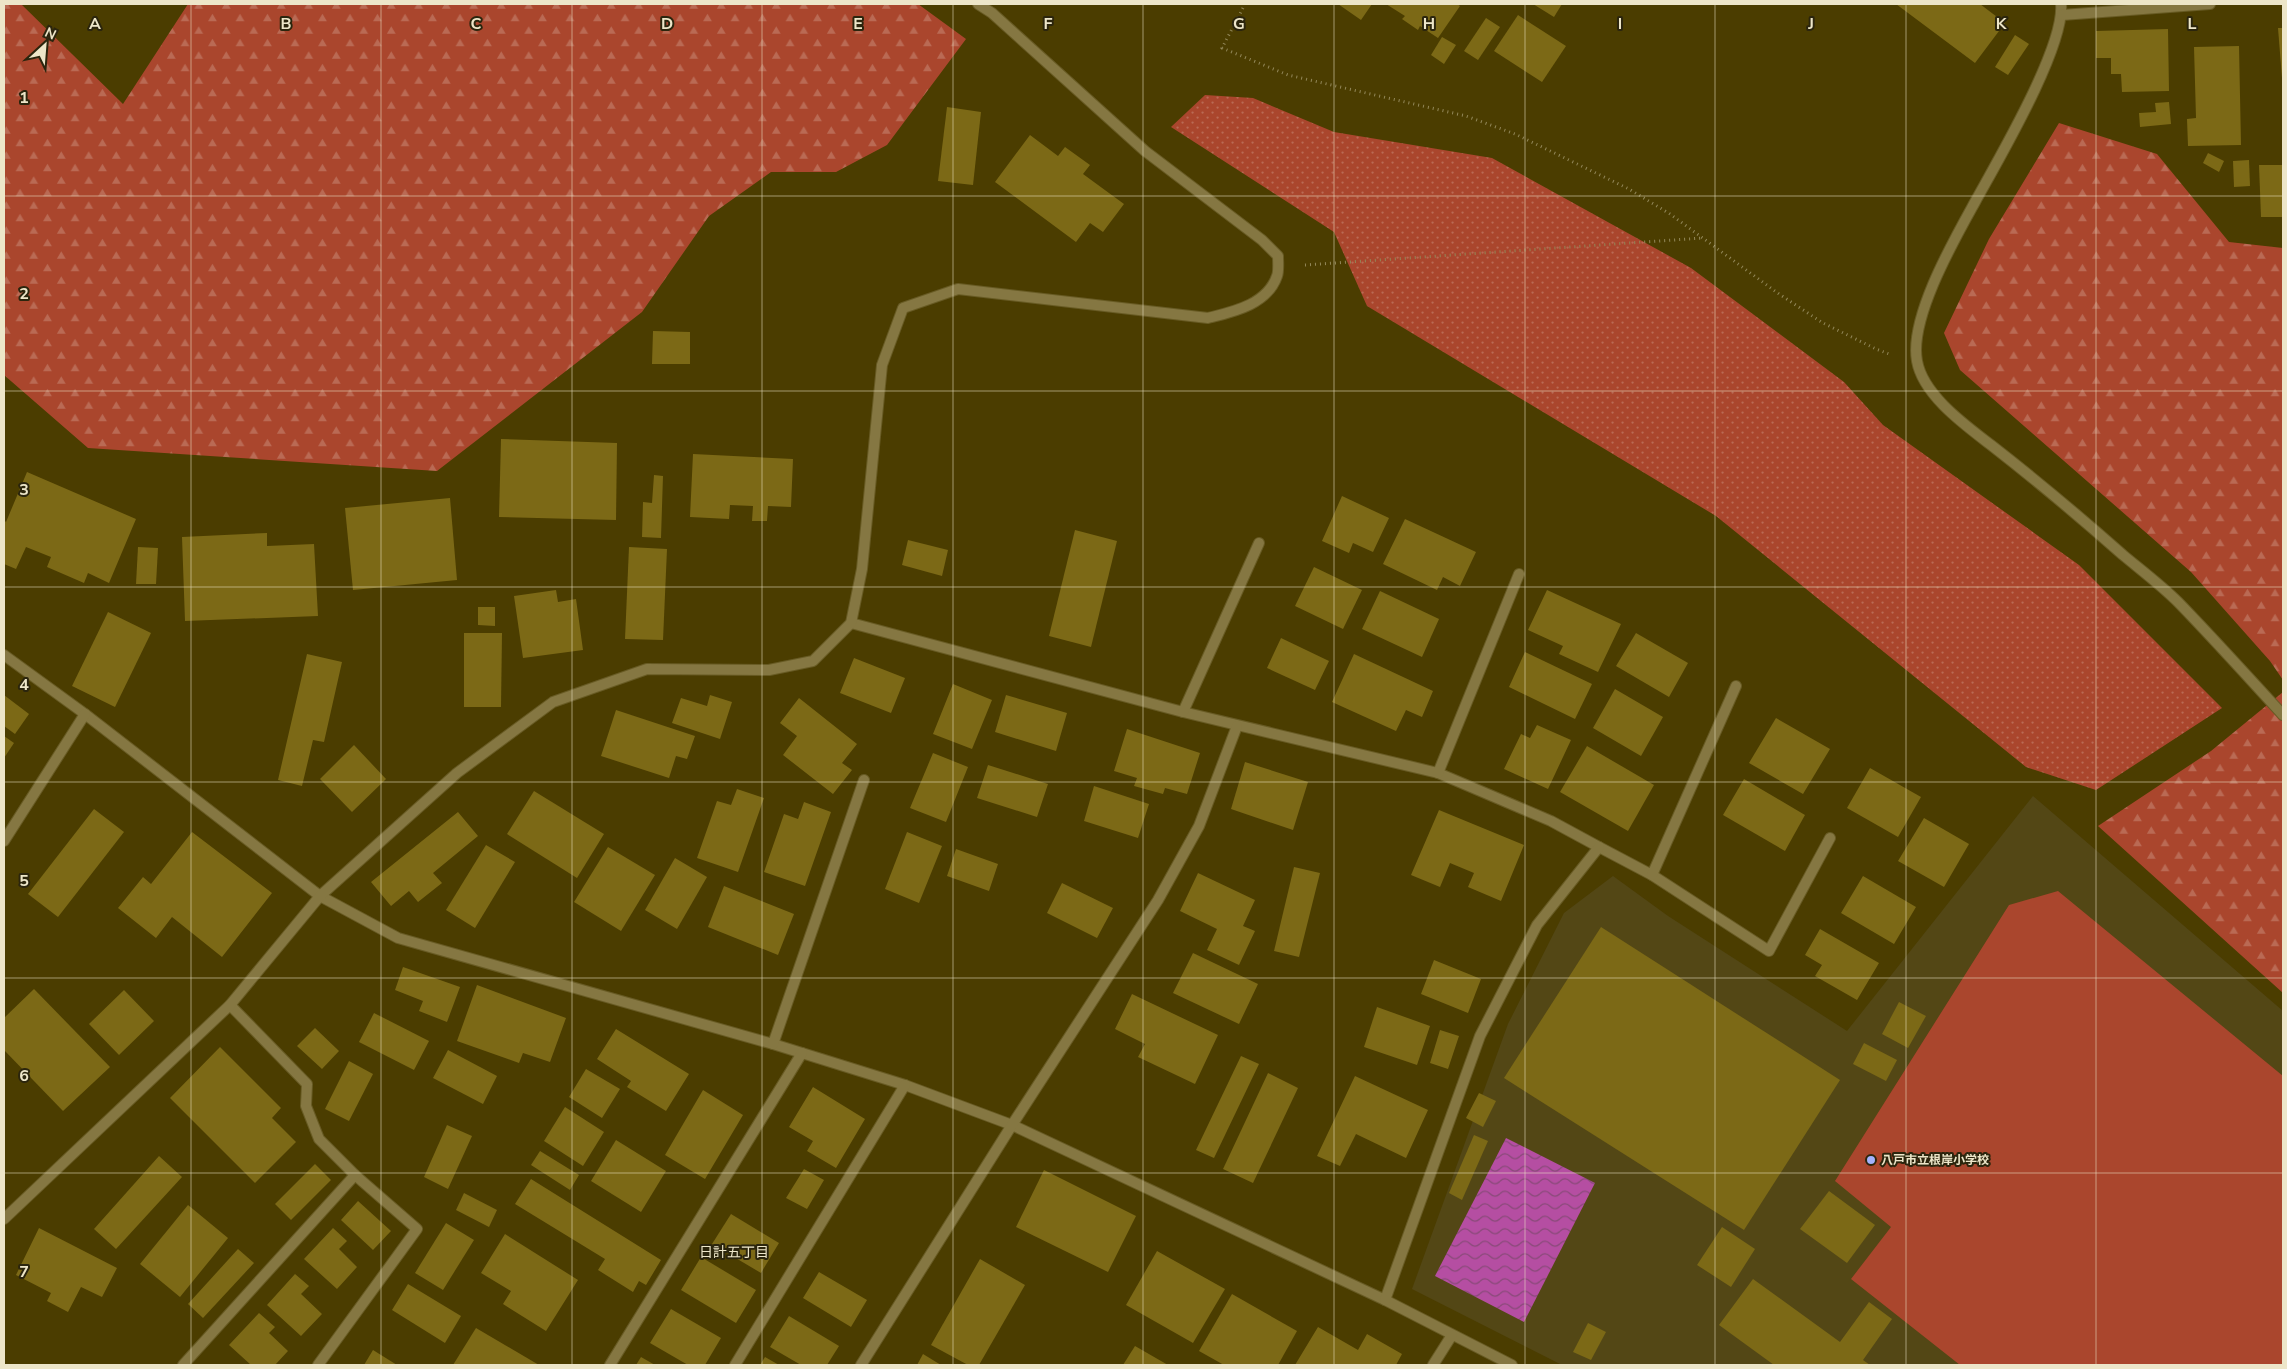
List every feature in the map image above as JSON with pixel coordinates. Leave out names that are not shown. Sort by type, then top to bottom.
[{"type":"street","points":[[4,1219],[230,1005],[320,896],[457,773],[553,702],[647,669],[769,670],[813,661],[851,623],[862,569],[882,365],[903,308],[958,289],[1208,318],[1242,310],[1267,292],[1277,276],[1278,256],[1262,240],[1145,151],[992,13],[978,4]]},
{"type":"street","points":[[2061,4],[2062,16],[2046,63],[2029,100],[1960,229],[1927,301],[1918,333],[1917,362],[1933,395],[1967,426],[2064,502],[2176,601],[2283,715]]},
{"type":"street","points":[[2062,16],[2210,4]]},
{"type":"street","points":[[1183,712],[1260,543]]},
{"type":"street","points":[[1438,773],[1519,574]]},
{"type":"street","points":[[851,623],[1237,726],[1438,773],[1550,820],[1652,875],[1770,951],[1830,838]]},
{"type":"street","points":[[4,655],[85,714],[320,896],[398,938],[773,1044],[905,1085],[1012,1125],[1385,1300],[1512,1365]]},
{"type":"street","points":[[1652,875],[1736,686]]},
{"type":"street","points":[[4,841],[85,714]]},
{"type":"street","points":[[861,1365],[1162,891],[1199,826],[1237,726]]},
{"type":"street","points":[[773,1044],[864,780]]},
{"type":"street","points":[[1385,1300],[1480,1036],[1537,925],[1599,847]]},
{"type":"street","points":[[230,1005],[306,1084],[306,1106],[319,1139],[355,1175],[417,1229],[318,1365]]},
{"type":"street","points":[[610,1365],[802,1053]]},
{"type":"street","points":[[735,1365],[905,1085]]},
{"type":"street","points":[[183,1365],[355,1175]]},
{"type":"street","points":[[1433,1365],[1452,1334]]},
{"type":"path","points":[[1243,8],[1222,48],[1288,75],[1466,116],[1515,134],[1629,189],[1670,214],[1779,294],[1823,323],[1876,349],[1917,362]]},
{"type":"path","points":[[1278,267],[1704,238]]},
{"type":"shaded area","name":"八戸市立根岸小学校","points":[[2033,796],[2283,1011],[2283,1365],[1562,1365],[1412,1289],[1508,1024],[1564,913],[1613,876],[1668,916],[1847,1031]]},
{"type":"green space","points":[[4,4],[21,4],[123,104],[188,4],[918,4],[966,39],[887,145],[836,172],[771,172],[709,216],[642,312],[437,471],[88,448],[4,375]]},
{"type":"green space","points":[[1205,95],[1253,98],[1334,132],[1492,158],[1691,268],[1844,382],[1883,425],[2079,565],[2222,708],[2096,790],[2026,767],[1716,516],[1367,306],[1334,232],[1171,127]]},
{"type":"green space","points":[[2059,123],[2157,154],[2229,242],[2283,248],[2283,680],[2270,661],[2191,572],[1960,370],[1944,333],[1989,239]]},
{"type":"green space","points":[[2283,692],[2283,993],[2098,826],[2211,751]]},
{"type":"green space","points":[[2058,891],[2283,1076],[2283,1365],[1960,1365],[1851,1279],[1891,1227],[1835,1181],[2009,905]]},
{"type":"water","points":[[1506,1138],[1595,1183],[1524,1322],[1435,1276]]},
{"type":"building","points":[[1338,4],[1372,4],[1361,20]]},
{"type":"building","points":[[1386,4],[1457,4],[1460,6],[1438,38],[1420,26],[1418,30],[1402,19],[1405,16]]},
{"type":"building","points":[[1533,4],[1562,4],[1554,17]]},
{"type":"building","points":[[1896,4],[1980,4],[2005,23],[1975,63]]},
{"type":"building","points":[[1518,15],[1566,46],[1542,82],[1494,51]]},
{"type":"building","points":[[1486,18],[1500,27],[1478,60],[1464,51]]},
{"type":"building","points":[[2278,28],[2283,28],[2283,78],[2282,78]]},
{"type":"building","points":[[2168,29],[2169,91],[2122,92],[2121,74],[2111,74],[2111,58],[2096,58],[2096,31]]},
{"type":"building","points":[[2015,35],[2029,44],[2008,75],[1995,67]]},
{"type":"building","points":[[1442,37],[1456,45],[1444,64],[1431,55]]},
{"type":"building","points":[[2239,46],[2241,145],[2188,146],[2187,119],[2196,118],[2194,47]]},
{"type":"building","points":[[2169,102],[2171,124],[2140,127],[2139,113],[2156,112],[2155,103]]},
{"type":"building","points":[[947,107],[981,112],[973,185],[938,181]]},
{"type":"building","points":[[1030,135],[1058,156],[1065,147],[1090,165],[1083,174],[1124,204],[1103,232],[1090,223],[1076,242],[995,182]]},
{"type":"building","points":[[2208,153],[2224,161],[2219,172],[2203,163]]},
{"type":"building","points":[[2249,160],[2250,186],[2234,187],[2233,161]]},
{"type":"building","points":[[2259,165],[2283,165],[2283,217],[2261,217]]},
{"type":"building","points":[[653,331],[690,332],[690,364],[652,364]]},
{"type":"building","points":[[501,439],[617,443],[616,520],[499,517]]},
{"type":"building","points":[[693,454],[793,459],[791,507],[768,506],[767,521],[752,521],[753,506],[730,505],[729,519],[690,517]]},
{"type":"building","points":[[27,472],[136,519],[109,583],[88,573],[84,583],[47,567],[51,557],[26,547],[16,569],[4,564],[4,520],[6,522]]},
{"type":"building","points":[[654,475],[663,476],[661,538],[642,537],[643,502],[652,503]]},
{"type":"building","points":[[1342,496],[1389,518],[1373,552],[1353,543],[1349,553],[1322,541]]},
{"type":"building","points":[[450,498],[457,580],[353,590],[345,508]]},
{"type":"building","points":[[1405,519],[1476,552],[1460,586],[1443,577],[1437,590],[1383,564]]},
{"type":"building","points":[[1075,530],[1117,541],[1091,647],[1049,636]]},
{"type":"building","points":[[267,533],[267,546],[314,544],[318,616],[185,621],[182,537]]},
{"type":"building","points":[[908,540],[948,550],[942,576],[902,565]]},
{"type":"building","points":[[138,547],[158,548],[156,584],[136,584]]},
{"type":"building","points":[[629,547],[667,549],[663,640],[625,639]]},
{"type":"building","points":[[1314,567],[1362,590],[1343,629],[1295,606]]},
{"type":"building","points":[[556,590],[558,602],[576,599],[583,650],[523,658],[514,596]]},
{"type":"building","points":[[1547,590],[1621,624],[1598,672],[1559,654],[1563,646],[1528,630]]},
{"type":"building","points":[[1380,591],[1439,619],[1422,657],[1362,629]]},
{"type":"building","points":[[478,607],[495,607],[495,626],[478,625]]},
{"type":"building","points":[[108,612],[151,633],[115,707],[72,686]]},
{"type":"building","points":[[464,633],[502,633],[501,707],[464,707]]},
{"type":"building","points":[[1636,633],[1688,663],[1669,697],[1616,666]]},
{"type":"building","points":[[1281,638],[1329,661],[1315,690],[1267,668]]},
{"type":"building","points":[[1525,652],[1592,684],[1575,719],[1509,687]]},
{"type":"building","points":[[307,654],[342,662],[324,742],[313,740],[302,786],[278,780]]},
{"type":"building","points":[[1354,654],[1433,691],[1422,717],[1406,710],[1396,731],[1332,702]]},
{"type":"building","points":[[854,658],[905,678],[891,713],[840,693]]},
{"type":"building","points":[[953,684],[992,700],[972,749],[933,734]]},
{"type":"building","points":[[1615,689],[1663,717],[1641,756],[1593,728]]},
{"type":"building","points":[[4,695],[29,714],[15,734],[4,726]]},
{"type":"building","points":[[710,695],[732,702],[720,739],[672,723],[681,698],[707,706]]},
{"type":"building","points":[[1006,695],[1067,713],[1056,751],[995,732]]},
{"type":"building","points":[[799,698],[857,744],[842,763],[852,770],[833,794],[783,755],[797,736],[780,723]]},
{"type":"building","points":[[616,710],[695,736],[687,759],[676,756],[669,778],[601,756]]},
{"type":"building","points":[[1776,718],[1830,749],[1803,794],[1749,763]]},
{"type":"building","points":[[1537,725],[1571,740],[1548,789],[1504,769],[1521,734],[1530,738]]},
{"type":"building","points":[[1127,729],[1200,753],[1187,794],[1165,788],[1163,794],[1134,786],[1137,778],[1114,771]]},
{"type":"building","points":[[4,736],[14,743],[4,758]]},
{"type":"building","points":[[354,745],[386,779],[352,812],[320,779]]},
{"type":"building","points":[[1587,746],[1654,785],[1628,831],[1560,792]]},
{"type":"building","points":[[933,753],[968,767],[946,822],[910,808]]},
{"type":"building","points":[[1245,762],[1308,782],[1293,830],[1231,809]]},
{"type":"building","points":[[988,765],[1048,784],[1037,817],[977,798]]},
{"type":"building","points":[[1870,768],[1921,797],[1898,837],[1847,808]]},
{"type":"building","points":[[1744,779],[1805,815],[1785,851],[1723,815]]},
{"type":"building","points":[[1094,786],[1149,804],[1138,838],[1084,821]]},
{"type":"building","points":[[737,789],[764,798],[738,872],[697,858],[717,801],[731,805]]},
{"type":"building","points":[[534,791],[604,834],[577,878],[507,834]]},
{"type":"building","points":[[804,802],[831,812],[805,886],[764,872],[784,814],[798,819]]},
{"type":"building","points":[[94,809],[124,832],[58,917],[28,894]]},
{"type":"building","points":[[1439,810],[1524,845],[1501,901],[1468,887],[1474,873],[1450,863],[1440,887],[1411,875]]},
{"type":"building","points":[[458,812],[478,836],[433,873],[442,883],[418,902],[409,891],[391,906],[371,882]]},
{"type":"building","points":[[1924,818],[1969,844],[1944,887],[1898,861]]},
{"type":"building","points":[[192,832],[272,893],[222,957],[172,917],[156,938],[118,908],[143,877],[151,884]]},
{"type":"building","points":[[907,832],[942,846],[919,903],[885,889]]},
{"type":"building","points":[[486,845],[515,862],[475,928],[446,910]]},
{"type":"building","points":[[608,847],[655,875],[621,931],[574,902]]},
{"type":"building","points":[[956,849],[998,864],[989,891],[947,876]]},
{"type":"building","points":[[675,858],[707,877],[677,929],[645,910]]},
{"type":"building","points":[[1294,867],[1320,873],[1299,957],[1274,951]]},
{"type":"building","points":[[1198,873],[1255,900],[1243,926],[1255,931],[1239,965],[1207,950],[1217,929],[1180,911]]},
{"type":"building","points":[[1863,876],[1916,907],[1894,944],[1841,913]]},
{"type":"building","points":[[1062,883],[1113,908],[1097,938],[1047,913]]},
{"type":"building","points":[[724,886],[794,914],[778,955],[708,927]]},
{"type":"building","points":[[1601,927],[1840,1080],[1744,1230],[1504,1078]]},
{"type":"building","points":[[1820,929],[1879,963],[1857,1000],[1815,976],[1822,965],[1805,955]]},
{"type":"building","points":[[1193,953],[1258,984],[1239,1024],[1173,993]]},
{"type":"building","points":[[1434,960],[1481,979],[1468,1013],[1421,994]]},
{"type":"building","points":[[403,967],[460,987],[447,1022],[419,1011],[423,1001],[395,990]]},
{"type":"building","points":[[477,985],[566,1018],[550,1062],[523,1053],[519,1063],[457,1041]]},
{"type":"building","points":[[34,989],[110,1067],[63,1111],[4,1050],[4,1018]]},
{"type":"building","points":[[124,990],[154,1021],[119,1055],[89,1024]]},
{"type":"building","points":[[1132,994],[1218,1035],[1195,1084],[1138,1057],[1145,1044],[1115,1029]]},
{"type":"building","points":[[1899,1002],[1926,1016],[1908,1048],[1882,1034]]},
{"type":"building","points":[[1377,1007],[1430,1026],[1417,1065],[1364,1047]]},
{"type":"building","points":[[374,1013],[429,1041],[414,1070],[359,1042]]},
{"type":"building","points":[[315,1028],[339,1051],[322,1069],[297,1046]]},
{"type":"building","points":[[616,1029],[689,1074],[666,1111],[627,1087],[631,1081],[597,1059]]},
{"type":"building","points":[[1440,1030],[1459,1036],[1448,1069],[1430,1063]]},
{"type":"building","points":[[1864,1043],[1897,1060],[1886,1081],[1853,1064]]},
{"type":"building","points":[[220,1047],[281,1108],[272,1118],[296,1142],[255,1183],[170,1098]]},
{"type":"building","points":[[448,1050],[497,1076],[483,1104],[433,1078]]},
{"type":"building","points":[[1241,1056],[1259,1064],[1214,1158],[1196,1150]]},
{"type":"building","points":[[349,1061],[373,1074],[349,1121],[325,1109]]},
{"type":"building","points":[[586,1069],[620,1089],[602,1118],[569,1097]]},
{"type":"building","points":[[1268,1073],[1298,1088],[1253,1183],[1223,1169]]},
{"type":"building","points":[[1355,1076],[1428,1110],[1406,1158],[1356,1134],[1340,1166],[1317,1156]]},
{"type":"building","points":[[813,1087],[865,1119],[836,1168],[807,1151],[813,1141],[789,1127]]},
{"type":"building","points":[[703,1090],[743,1115],[705,1179],[665,1155]]},
{"type":"building","points":[[1479,1093],[1496,1101],[1483,1127],[1466,1118]]},
{"type":"building","points":[[565,1107],[604,1132],[583,1166],[544,1141]]},
{"type":"building","points":[[447,1125],[472,1136],[448,1189],[424,1177]]},
{"type":"building","points":[[1474,1135],[1488,1141],[1462,1200],[1449,1193]]},
{"type":"building","points":[[616,1140],[666,1171],[641,1212],[591,1181]]},
{"type":"building","points":[[540,1151],[579,1175],[570,1190],[531,1165]]},
{"type":"building","points":[[159,1156],[182,1177],[116,1249],[94,1229]]},
{"type":"building","points":[[315,1164],[331,1180],[291,1220],[275,1204]]},
{"type":"building","points":[[804,1169],[824,1180],[807,1209],[786,1198]]},
{"type":"building","points":[[1044,1170],[1136,1216],[1108,1272],[1016,1227]]},
{"type":"building","points":[[531,1179],[661,1260],[646,1285],[639,1281],[633,1292],[598,1270],[605,1259],[515,1204]]},
{"type":"building","points":[[1829,1191],[1875,1225],[1847,1263],[1800,1229]]},
{"type":"building","points":[[464,1193],[497,1210],[489,1227],[456,1210]]},
{"type":"building","points":[[358,1201],[391,1231],[373,1250],[341,1220]]},
{"type":"building","points":[[188,1205],[228,1238],[180,1297],[140,1264]]},
{"type":"building","points":[[731,1214],[779,1243],[761,1273],[712,1244]]},
{"type":"building","points":[[446,1223],[474,1240],[443,1290],[415,1273]]},
{"type":"building","points":[[1722,1227],[1755,1249],[1731,1287],[1697,1265]]},
{"type":"building","points":[[39,1228],[117,1268],[102,1297],[81,1287],[68,1312],[47,1301],[51,1293],[16,1275]]},
{"type":"building","points":[[333,1228],[347,1241],[339,1249],[357,1267],[337,1289],[304,1259]]},
{"type":"building","points":[[505,1234],[578,1280],[546,1331],[503,1304],[511,1291],[481,1273]]},
{"type":"building","points":[[238,1249],[254,1263],[203,1318],[188,1304]]},
{"type":"building","points":[[1157,1251],[1225,1289],[1193,1343],[1126,1305]]},
{"type":"building","points":[[701,1257],[756,1290],[736,1323],[681,1290]]},
{"type":"building","points":[[980,1259],[1025,1285],[979,1365],[968,1365],[931,1345]]},
{"type":"building","points":[[819,1272],[867,1300],[851,1327],[803,1298]]},
{"type":"building","points":[[295,1274],[309,1286],[301,1294],[322,1314],[301,1336],[267,1305]]},
{"type":"building","points":[[1753,1279],[1840,1342],[1869,1302],[1892,1319],[1863,1360],[1870,1365],[1774,1365],[1719,1325]]},
{"type":"building","points":[[408,1284],[461,1316],[445,1343],[392,1310]]},
{"type":"building","points":[[1232,1294],[1297,1331],[1278,1365],[1224,1365],[1199,1351]]},
{"type":"building","points":[[671,1309],[721,1338],[705,1365],[688,1365],[650,1343]]},
{"type":"building","points":[[259,1313],[275,1327],[269,1333],[288,1351],[275,1365],[251,1365],[229,1345]]},
{"type":"building","points":[[789,1316],[839,1346],[827,1365],[801,1365],[770,1347]]},
{"type":"building","points":[[1588,1323],[1606,1332],[1591,1360],[1573,1352]]},
{"type":"building","points":[[1318,1327],[1358,1350],[1367,1334],[1402,1354],[1396,1365],[1295,1365]]},
{"type":"building","points":[[476,1328],[539,1365],[453,1365]]},
{"type":"building","points":[[1135,1346],[1168,1365],[1123,1365]]},
{"type":"building","points":[[373,1350],[397,1365],[364,1365]]},
{"type":"building","points":[[923,1354],[941,1365],[917,1365]]},
{"type":"building","points":[[641,1357],[655,1365],[636,1365]]},
{"type":"building","points":[[765,1357],[779,1365],[760,1365]]},
{"type":"place","name":"八戸市立根岸小学校","points":[[1871,1160]]},
{"type":"district","name":"日計五丁目","points":[[734,1252]]}]
